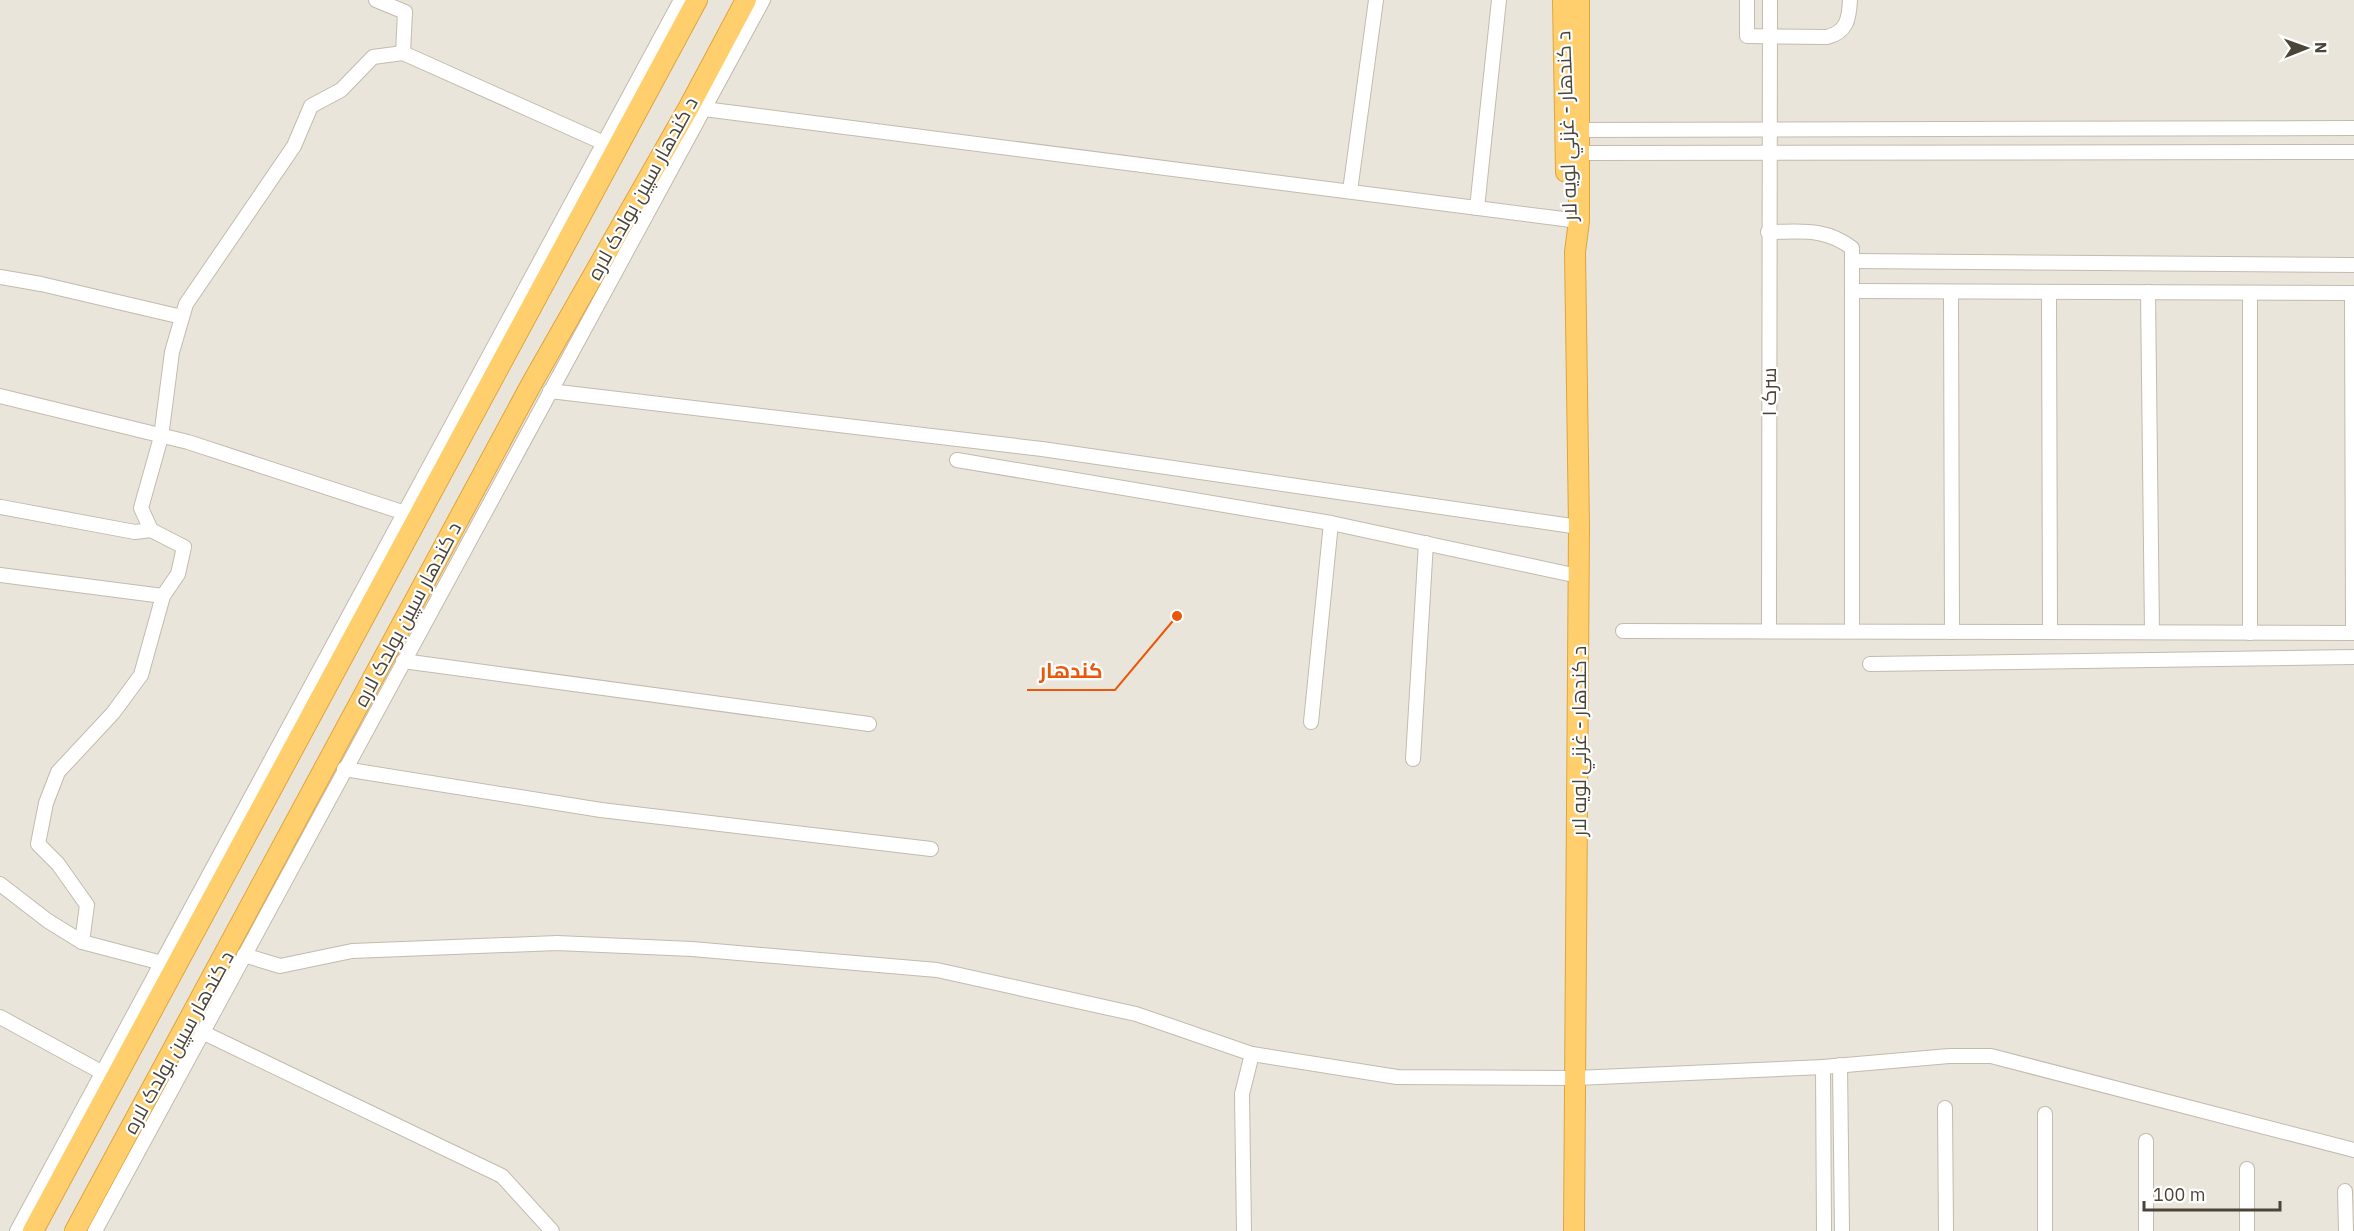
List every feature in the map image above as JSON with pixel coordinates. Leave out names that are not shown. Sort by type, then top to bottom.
[{"type":"highway","name":"د کندهار سپین بولدک لاره","points":[[33,1231],[698,0]]},
{"type":"highway","name":"د کندهار سپین بولدک لاره","points":[[75,1231],[532,383],[689,107],[746,0]]},
{"type":"highway","name":"د کندهار - غزني لويه لار","points":[[1563,0],[1572,130]]},
{"type":"highway","name":"د کندهار - غزني لويه لار","points":[[1574,1231],[1579,527],[1572,130],[1579,0]]},
{"type":"street","points":[[376,0],[405,12],[403,53]]},
{"type":"street","points":[[17,1231],[681,0]]},
{"type":"street","points":[[94,1231],[763,0]]},
{"type":"street","points":[[1350,191],[1376,0]]},
{"type":"street","points":[[1477,208],[1499,0]]},
{"type":"street","points":[[1747,0],[1747,36],[1770,37],[1827,37],[1840,34],[1850,15],[1850,0]]},
{"type":"street","name":"سرک ۱","points":[[1769,631],[1770,0]]},
{"type":"street","points":[[151,530],[141,508],[161,437],[172,352],[186,304],[294,147],[311,106],[341,90],[373,57],[403,53],[604,143]]},
{"type":"street","points":[[704,109],[1574,221]]},
{"type":"street","points":[[1572,130],[2354,128]]},
{"type":"street","points":[[1572,153],[2354,152]]},
{"type":"street","points":[[1768,232],[1822,232],[1830,234],[1852,248],[1852,632]]},
{"type":"street","points":[[1852,261],[2354,265]]},
{"type":"street","points":[[0,277],[41,284],[183,317]]},
{"type":"street","points":[[1623,631],[2353,633],[2353,293],[1852,291]]},
{"type":"street","points":[[1951,292],[1952,632]]},
{"type":"street","points":[[2049,292],[2050,632]]},
{"type":"street","points":[[2148,292],[2152,632]]},
{"type":"street","points":[[2250,292],[2250,633]]},
{"type":"street","points":[[550,391],[1042,448],[1579,527]]},
{"type":"street","points":[[0,396],[188,442],[405,513]]},
{"type":"street","points":[[957,460],[1331,523],[1578,576]]},
{"type":"street","points":[[1,507],[135,532],[151,530],[184,547],[178,574],[163,596],[141,675],[113,713],[58,772],[46,803],[38,844],[58,864],[87,905],[82,942]]},
{"type":"street","points":[[1311,722],[1331,523]]},
{"type":"street","points":[[1413,759],[1426,543]]},
{"type":"street","points":[[0,575],[163,596]]},
{"type":"street","points":[[1870,664],[2354,657]]},
{"type":"street","points":[[403,660],[869,723]]},
{"type":"street","points":[[344,770],[601,810],[932,849]]},
{"type":"street","points":[[0,884],[48,921],[82,942],[162,963]]},
{"type":"street","points":[[244,954],[280,966],[352,951],[557,943],[693,949],[937,970],[1136,1014],[1252,1054],[1397,1077],[1576,1078],[1823,1067],[1949,1056],[1991,1056],[2354,1150]]},
{"type":"street","points":[[3,1019],[103,1073]]},
{"type":"street","points":[[202,1032],[502,1176],[552,1231]]},
{"type":"street","points":[[1244,1231],[1242,1094],[1252,1054]]},
{"type":"street","points":[[1840,1065],[1842,1231]]},
{"type":"street","points":[[1823,1067],[1824,1231]]},
{"type":"street","points":[[1945,1108],[1946,1231]]},
{"type":"street","points":[[2045,1114],[2045,1231]]},
{"type":"street","points":[[2146,1141],[2146,1231]]},
{"type":"street","points":[[2247,1169],[2247,1231]]},
{"type":"street","points":[[2345,1191],[2346,1231]]},
{"type":"shaded area","points":[[0,0],[2354,0],[2354,1231],[0,1231]]},
{"type":"place","name":"کندهار","points":[[1177,616]]}]
